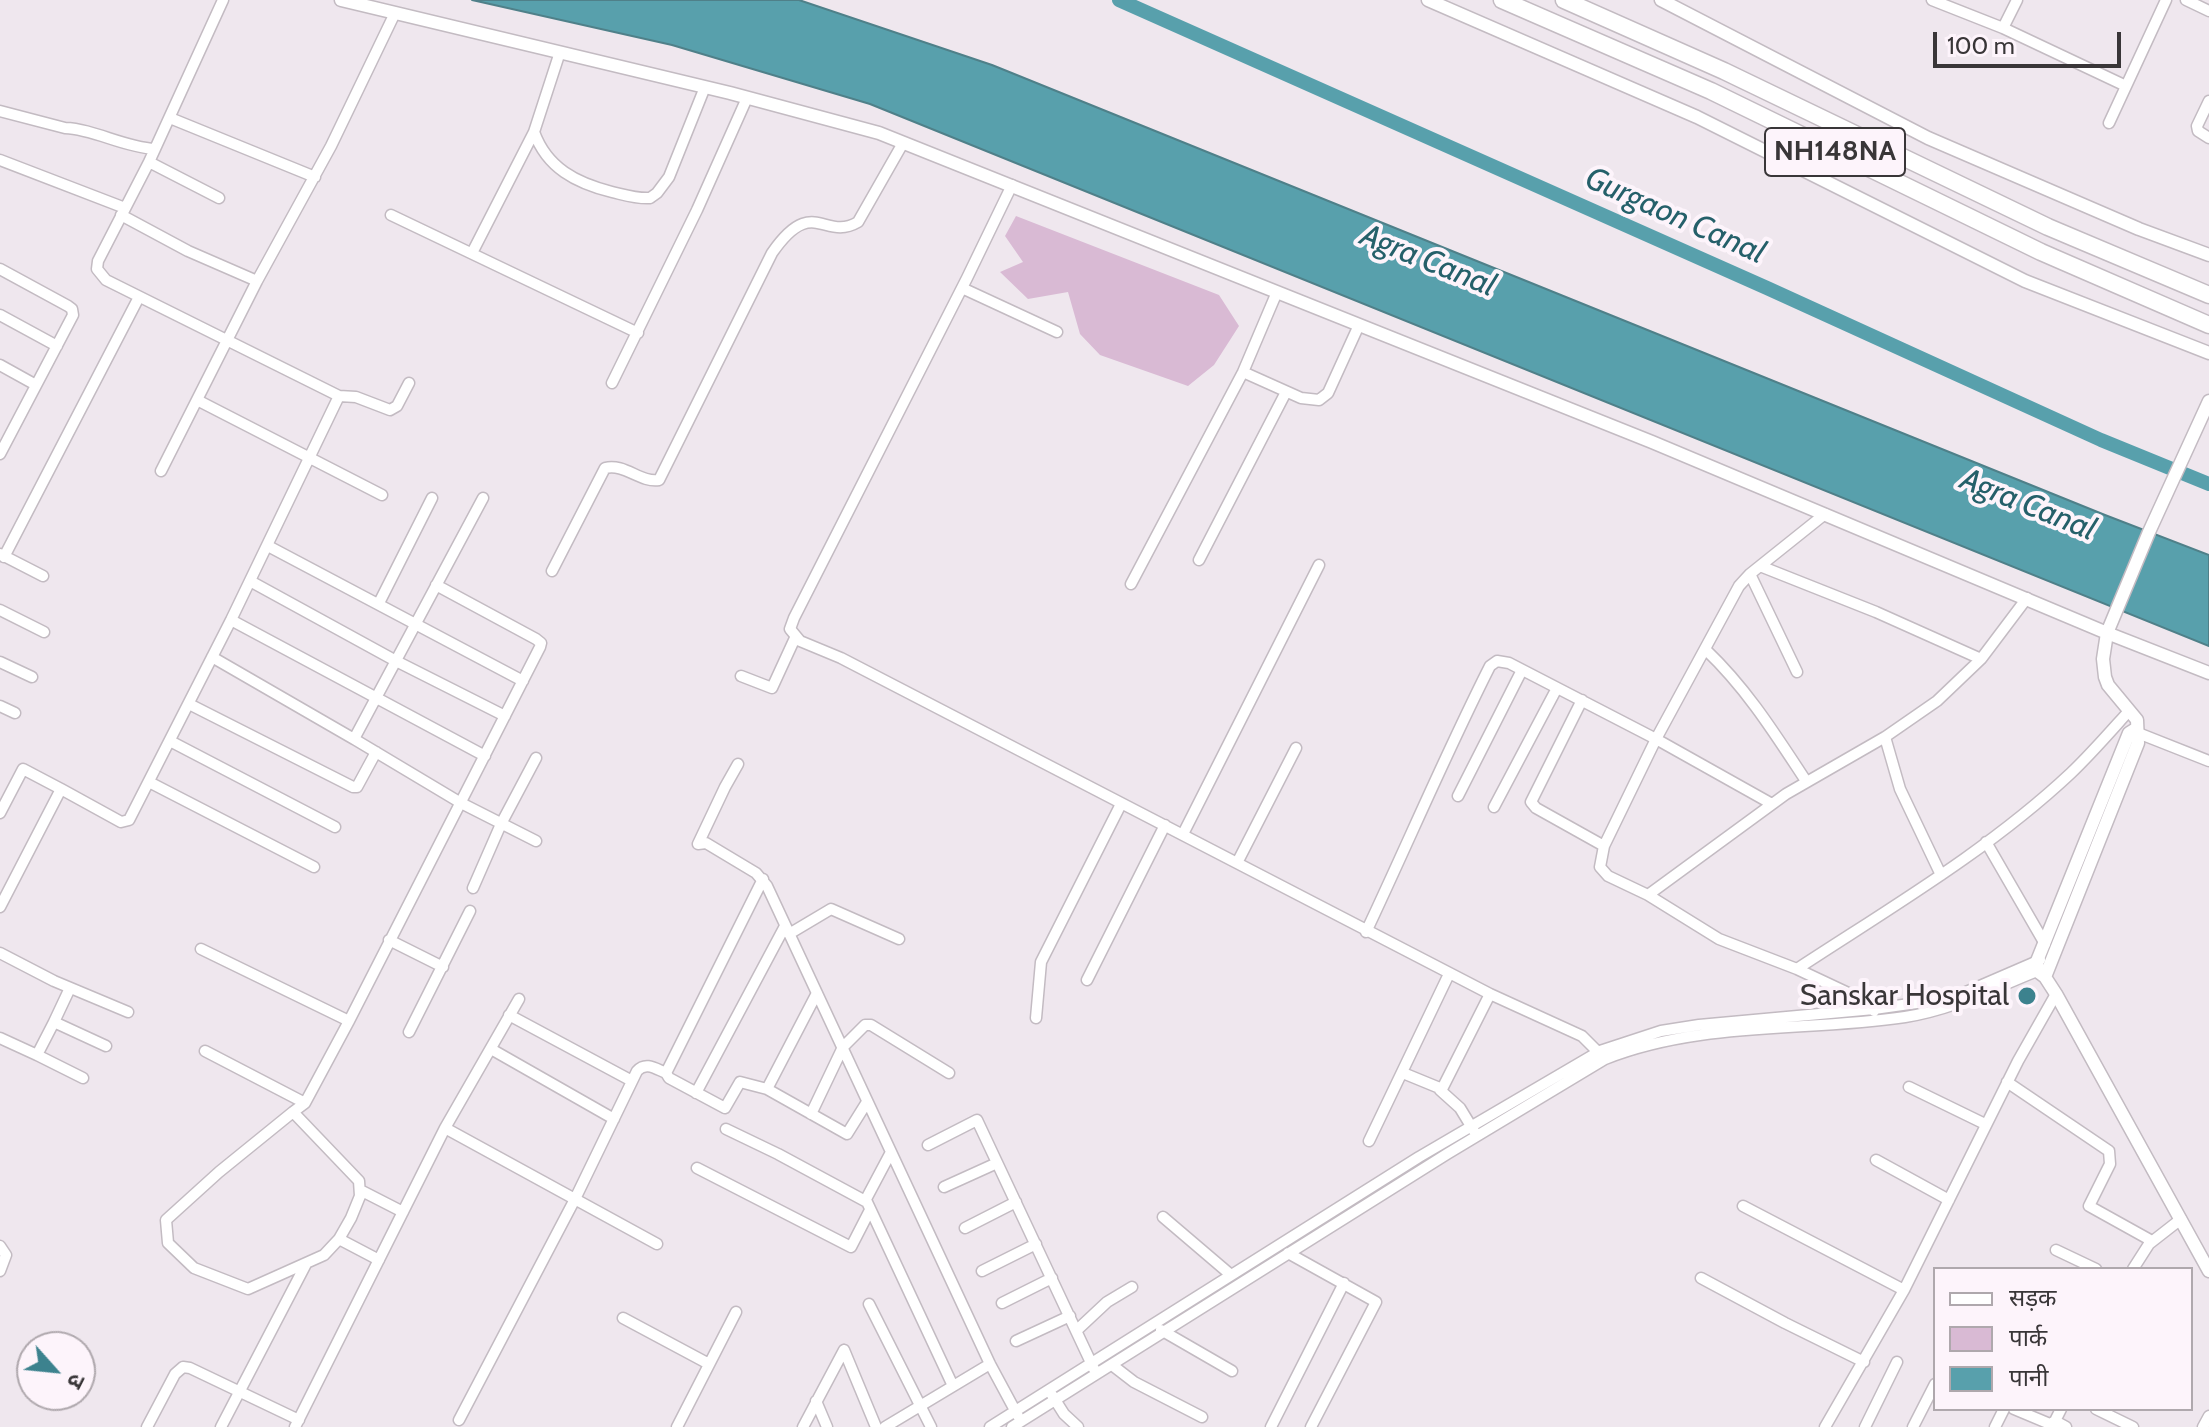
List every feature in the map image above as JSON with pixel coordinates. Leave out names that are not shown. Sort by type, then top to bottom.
[{"type":"highway","name":"NH148NA","points":[[1502,0],[1711,91],[2041,252],[2209,325]]},
{"type":"highway","name":"NH148NA","points":[[1564,0],[1724,71],[2048,227],[2209,295]]},
{"type":"street","points":[[223,0],[149,162],[98,261],[97,269],[106,280],[339,396],[356,397],[390,410],[397,406],[409,383]]},
{"type":"street","points":[[341,0],[705,87],[879,133],[1825,514],[2209,673]]},
{"type":"street","points":[[1428,0],[1697,117],[2025,281],[2209,353]]},
{"type":"street","points":[[1661,0],[1928,138],[2139,229],[2209,255]]},
{"type":"street","points":[[1932,0],[2003,28],[2126,86]]},
{"type":"street","points":[[2003,28],[2017,0]]},
{"type":"street","points":[[2109,123],[2166,0]]},
{"type":"street","points":[[2186,0],[2209,11]]},
{"type":"street","points":[[161,471],[257,281],[315,177],[395,13]]},
{"type":"street","points":[[472,253],[534,132],[560,52]]},
{"type":"street","points":[[534,132],[544,154],[561,172],[594,187],[650,198],[669,177],[705,87]]},
{"type":"street","points":[[612,383],[697,210],[747,98]]},
{"type":"street","points":[[2209,101],[2197,126],[2201,134],[2209,138]]},
{"type":"street","points":[[0,111],[65,128],[76,128],[134,148],[155,149]]},
{"type":"street","points":[[170,118],[315,177]]},
{"type":"street","points":[[552,571],[605,468],[622,468],[647,480],[659,480],[772,253],[784,236],[801,223],[812,221],[846,226],[858,222],[903,143]]},
{"type":"street","points":[[0,160],[123,212],[188,251],[257,281]]},
{"type":"street","points":[[149,162],[219,198]]},
{"type":"street","points":[[1012,185],[792,623],[790,629],[795,638],[841,658],[1449,974],[1582,1036],[1603,1055]]},
{"type":"street","points":[[391,215],[638,333]]},
{"type":"street","points":[[0,269],[72,309],[73,315],[0,454]]},
{"type":"street","points":[[962,288],[1057,332]]},
{"type":"street","points":[[1131,584],[1243,372],[1277,292]]},
{"type":"street","points":[[43,576],[2,556],[139,297]]},
{"type":"street","points":[[0,315],[57,346]]},
{"type":"street","points":[[1243,372],[1310,401],[1323,397],[1328,393],[1359,325]]},
{"type":"street","points":[[0,365],[36,385]]},
{"type":"street","points":[[1199,560],[1286,392]]},
{"type":"street","points":[[0,813],[23,769],[124,823],[129,820],[268,546],[339,396]]},
{"type":"street","points":[[197,400],[382,495]]},
{"type":"street","points":[[1603,1055],[1699,1034],[1875,1021],[1951,1008],[2045,966],[2138,743],[2137,720],[2105,677],[2103,659],[2107,633],[2167,490],[2209,401]]},
{"type":"street","points":[[379,603],[432,498]]},
{"type":"street","points":[[354,739],[483,498]]},
{"type":"street","points":[[1825,514],[1750,574],[1731,600],[1656,739],[1604,846],[1600,863],[1602,870],[1719,939],[1797,969],[1865,1001],[1874,1009],[1875,1021]]},
{"type":"street","points":[[268,546],[523,681]]},
{"type":"street","points":[[1183,834],[1319,565]]},
{"type":"street","points":[[1760,566],[1876,612],[1981,659]]},
{"type":"street","points":[[1750,574],[1797,672]]},
{"type":"street","points":[[250,581],[505,716]]},
{"type":"street","points":[[293,1112],[359,1181],[360,1196],[339,1239],[324,1255],[248,1289],[194,1268],[168,1243],[166,1220],[187,1201],[293,1112],[305,1103],[541,643],[436,585]]},
{"type":"street","points":[[1648,895],[1806,781],[1885,737],[1937,701],[1981,659],[2027,598]]},
{"type":"street","points":[[0,610],[44,632]]},
{"type":"street","points":[[231,620],[485,756]]},
{"type":"street","points":[[741,676],[772,688],[795,638]]},
{"type":"street","points":[[1706,650],[1733,675],[1753,701],[1806,781]]},
{"type":"street","points":[[212,657],[461,803],[536,841]]},
{"type":"street","points":[[1366,932],[1490,666],[1497,661],[1582,700],[1772,804]]},
{"type":"street","points":[[0,662],[32,677]]},
{"type":"street","points":[[1458,796],[1522,670]]},
{"type":"street","points":[[1494,807],[1557,688]]},
{"type":"street","points":[[1582,700],[1531,802],[1536,808],[1604,846]]},
{"type":"street","points":[[189,704],[353,787],[357,787],[376,752]]},
{"type":"street","points":[[0,706],[15,713]]},
{"type":"street","points":[[1797,969],[1986,842],[2070,774],[2129,711]]},
{"type":"street","points":[[2209,761],[2138,731],[2129,733],[2045,944],[2045,966],[2056,994],[2209,1271]]},
{"type":"street","points":[[1885,737],[1900,789],[1941,875]]},
{"type":"street","points":[[170,741],[335,827]]},
{"type":"street","points":[[1237,863],[1296,748]]},
{"type":"street","points":[[473,888],[501,824],[536,758]]},
{"type":"street","points":[[738,764],[698,844],[706,843],[763,879],[1016,1420]]},
{"type":"street","points":[[149,782],[314,867]]},
{"type":"street","points":[[0,907],[61,789]]},
{"type":"street","points":[[1036,1018],[1041,962],[1121,804]]},
{"type":"street","points":[[1087,980],[1165,825]]},
{"type":"street","points":[[1986,842],[2045,944]]},
{"type":"street","points":[[666,1073],[763,879]]},
{"type":"street","points":[[696,1093],[787,930],[831,909],[899,939]]},
{"type":"street","points":[[409,1032],[470,911]]},
{"type":"street","points":[[389,940],[443,967]]},
{"type":"street","points":[[201,949],[349,1021]]},
{"type":"street","points":[[0,953],[70,988],[128,1012]]},
{"type":"street","points":[[990,1427],[1016,1420],[1052,1396],[1091,1363],[1153,1324],[1297,1241],[1626,1040],[1699,1025],[1874,1009],[1952,998],[2045,966]]},
{"type":"street","points":[[1369,1141],[1449,974]]},
{"type":"street","points":[[37,1055],[70,988]]},
{"type":"street","points":[[767,1089],[817,993]]},
{"type":"street","points":[[1440,1090],[1490,994]]},
{"type":"street","points":[[1825,1427],[1904,1290],[1985,1124],[2056,994]]},
{"type":"street","points":[[147,1427],[175,1374],[183,1367],[240,1391],[297,1424],[445,1128],[519,999]]},
{"type":"street","points":[[509,1015],[632,1081]]},
{"type":"street","points":[[54,1022],[106,1046]]},
{"type":"street","points":[[811,1114],[843,1047],[859,1028],[871,1025],[949,1073]]},
{"type":"street","points":[[0,1038],[83,1078]]},
{"type":"street","points":[[491,1049],[614,1119]]},
{"type":"street","points":[[205,1051],[305,1103]]},
{"type":"street","points":[[459,1420],[641,1066],[648,1065],[666,1073],[725,1108],[740,1082],[767,1089],[847,1134],[867,1102]]},
{"type":"street","points":[[1403,1073],[1452,1098],[1474,1131]]},
{"type":"street","points":[[2007,1082],[2109,1151],[2110,1164],[2089,1206],[2152,1241]]},
{"type":"street","points":[[1909,1087],[1985,1124]]},
{"type":"street","points":[[928,1145],[977,1120],[1097,1374]]},
{"type":"street","points":[[445,1128],[657,1244]]},
{"type":"street","points":[[726,1129],[778,1154],[867,1205],[953,1386]]},
{"type":"street","points":[[697,1168],[851,1247],[891,1152]]},
{"type":"street","points":[[1876,1160],[1949,1200]]},
{"type":"street","points":[[944,1187],[997,1163]]},
{"type":"street","points":[[360,1190],[403,1212]]},
{"type":"street","points":[[965,1228],[1016,1202]]},
{"type":"street","points":[[1743,1206],[1904,1290]]},
{"type":"street","points":[[1163,1217],[1229,1281]]},
{"type":"street","points":[[2134,1267],[2152,1241],[2181,1219]]},
{"type":"street","points":[[339,1239],[379,1260]]},
{"type":"street","points":[[1052,1396],[1112,1365],[1164,1332],[1229,1281],[1288,1253],[1297,1241]]},
{"type":"street","points":[[982,1271],[1036,1244]]},
{"type":"street","points":[[0,1246],[6,1255],[0,1271]]},
{"type":"street","points":[[2056,1250],[2092,1267]]},
{"type":"street","points":[[1288,1253],[1374,1300],[1376,1304],[1311,1427]]},
{"type":"street","points":[[221,1427],[306,1264]]},
{"type":"street","points":[[1002,1303],[1052,1278]]},
{"type":"street","points":[[1701,1278],[1864,1362]]},
{"type":"street","points":[[1271,1427],[1344,1283]]},
{"type":"street","points":[[1076,1331],[1107,1302],[1132,1287]]},
{"type":"street","points":[[869,1304],[931,1427]]},
{"type":"street","points":[[677,1427],[736,1312]]},
{"type":"street","points":[[1016,1341],[1070,1316]]},
{"type":"street","points":[[623,1318],[709,1364]]},
{"type":"street","points":[[1153,1324],[1232,1371]]},
{"type":"street","points":[[803,1427],[844,1350],[876,1427]]},
{"type":"street","points":[[1865,1427],[1897,1362]]},
{"type":"street","points":[[885,1427],[990,1364]]},
{"type":"street","points":[[1112,1365],[1134,1382],[1202,1417]]},
{"type":"street","points":[[1913,1427],[1933,1388]]},
{"type":"street","points":[[1052,1396],[1078,1427]]},
{"type":"street","points":[[816,1401],[827,1427]]},
{"type":"street","points":[[2018,1411],[2047,1424],[2055,1421],[2060,1411]]},
{"type":"street","points":[[2100,1411],[2133,1427]]},
{"type":"street","points":[[2203,1427],[2209,1416]]},
{"type":"street","points":[[2055,1421],[2066,1427]]},
{"type":"green space","points":[[1016,216],[1219,295],[1239,326],[1214,365],[1188,386],[1100,355],[1080,334],[1068,292],[1028,299],[1000,272],[1023,262],[1005,236]]},
{"type":"water","name":"Agra Canal","points":[[472,0],[799,0],[992,65],[2209,555],[2209,646],[870,104],[672,45]]},
{"type":"waterway","name":"Gurgaon Canal","points":[[1119,0],[2101,440],[2209,484]]},
{"type":"place","name":"Sanskar Hospital","points":[[2027,996]]}]
